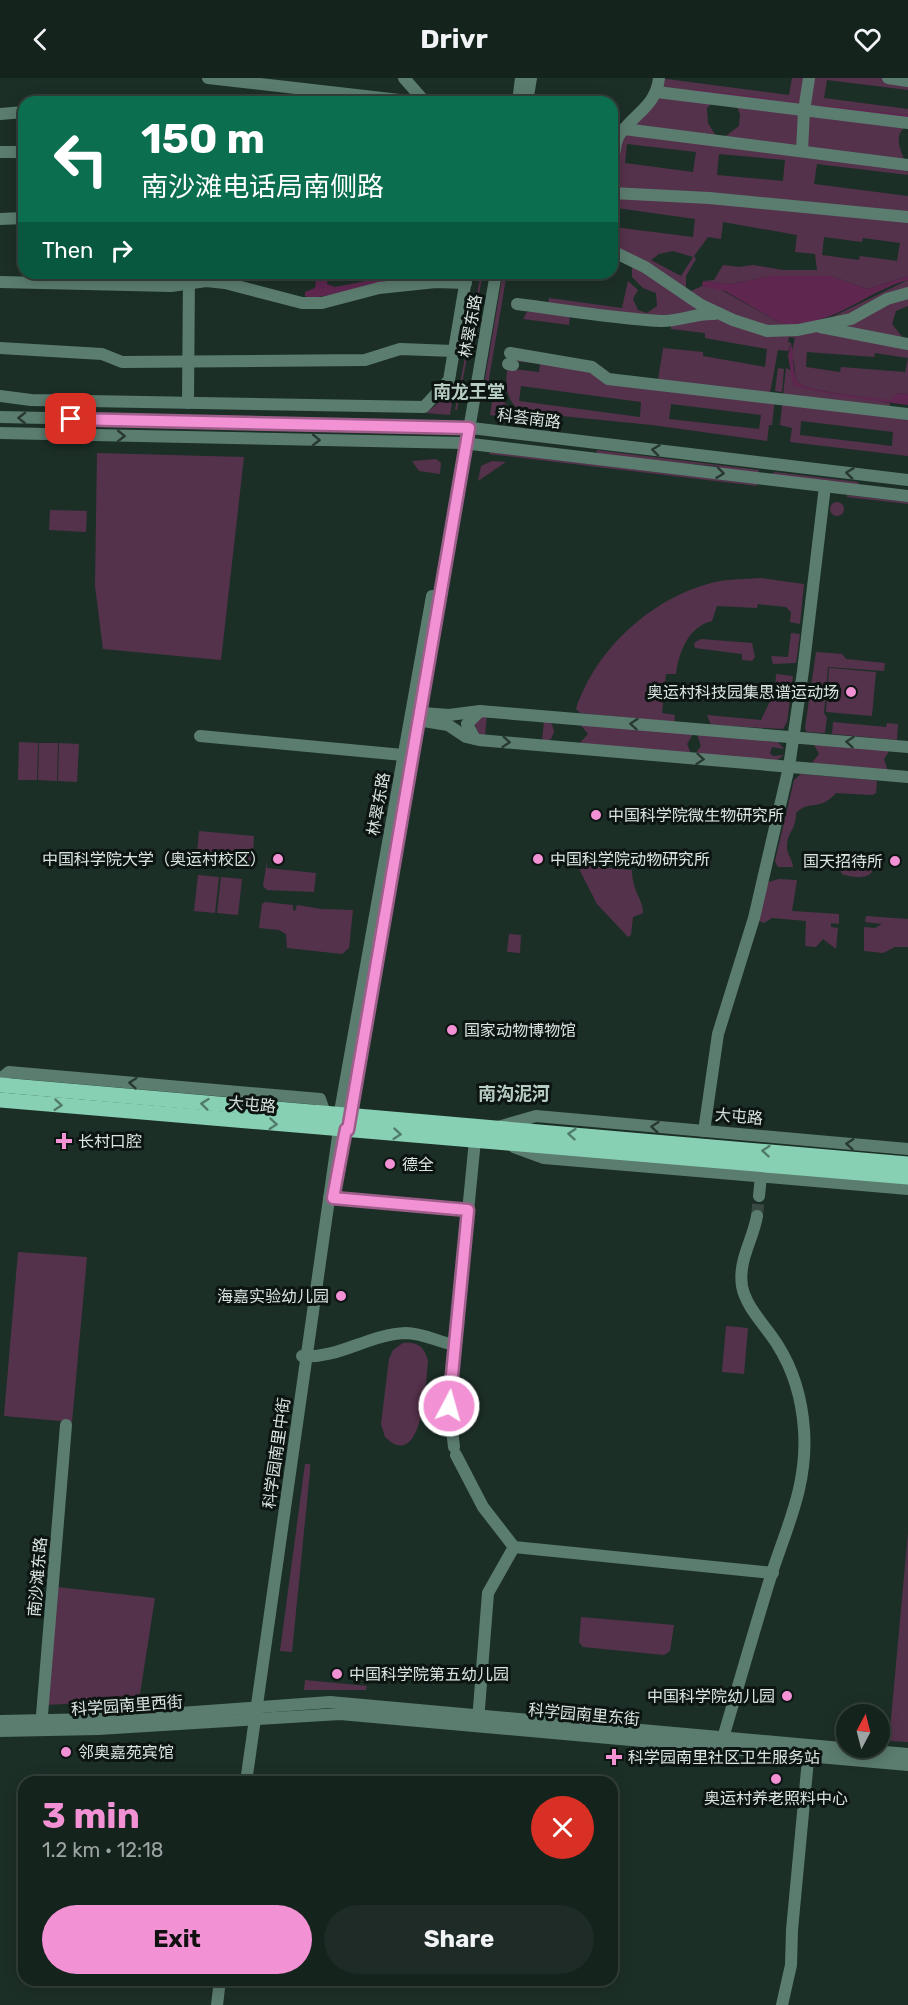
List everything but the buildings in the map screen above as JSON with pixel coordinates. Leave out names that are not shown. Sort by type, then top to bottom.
[{"type":"main road","name":"大屯路","points":[[0,1084],[501,1143],[908,1177]]},
{"type":"main road","name":"大屯路","points":[[0,1100],[340,1123],[497,1127],[908,1164]]},
{"type":"street","points":[[208,78],[365,96]]},
{"type":"street","points":[[404,78],[420,96]]},
{"type":"street","points":[[519,96],[521,78]]},
{"type":"street","points":[[527,96],[531,78]]},
{"type":"street","points":[[618,135],[657,92],[659,78]]},
{"type":"street","points":[[802,150],[809,78]]},
{"type":"street","points":[[888,78],[908,81]]},
{"type":"street","points":[[657,92],[757,102],[804,111],[908,123]]},
{"type":"street","points":[[0,114],[18,112]]},
{"type":"street","points":[[624,129],[908,165]]},
{"type":"street","points":[[0,152],[18,152]]},
{"type":"street","points":[[618,193],[709,198],[908,217]]},
{"type":"street","points":[[0,219],[18,218]]},
{"type":"street","points":[[618,254],[645,267],[701,305],[767,331],[816,326],[851,319],[887,299],[908,292]]},
{"type":"street","points":[[0,282],[171,285],[186,279]]},
{"type":"street","points":[[188,403],[189,279]]},
{"type":"street","points":[[198,279],[225,282],[302,303],[322,303],[379,288],[458,279]]},
{"type":"street","points":[[0,396],[31,400],[424,407],[449,380],[466,279]]},
{"type":"street","name":"林翠东路","points":[[340,1123],[415,715],[488,279]]},
{"type":"street","name":"林翠东路","points":[[463,436],[495,279]]},
{"type":"street","points":[[517,304],[634,320],[675,320],[700,313],[720,314]]},
{"type":"street","points":[[816,326],[908,344]]},
{"type":"street","points":[[0,348],[102,354],[122,362],[365,360],[400,349],[454,351]]},
{"type":"street","points":[[510,361],[592,367],[608,379],[908,414]]},
{"type":"street","name":"科荟南路","points":[[0,417],[604,444],[908,480]]},
{"type":"street","name":"科荟南路","points":[[0,433],[463,436],[908,496]]},
{"type":"street","points":[[704,1131],[718,1034],[754,918],[789,767],[825,486]]},
{"type":"street","points":[[475,739],[467,724],[480,711]]},
{"type":"street","points":[[415,715],[449,716],[480,711],[908,747]]},
{"type":"street","points":[[415,715],[452,726],[466,737],[475,739],[908,777]]},
{"type":"street","name":"林翠东路","points":[[340,1123],[404,755],[415,715]]},
{"type":"street","points":[[200,736],[404,755]]},
{"type":"street","points":[[0,1079],[9,1072],[320,1099],[340,1123],[306,1356],[330,1355],[388,1336],[405,1333],[455,1345]]},
{"type":"street","name":"大屯路","points":[[497,1127],[536,1116],[908,1149]]},
{"type":"street","name":"科学园南里中街","points":[[247,1776],[340,1123]]},
{"type":"street","points":[[475,1140],[449,1406],[455,1451],[483,1506],[514,1547],[773,1573]]},
{"type":"street","name":"大屯路","points":[[501,1143],[544,1158],[908,1189]]},
{"type":"street","points":[[759,1196],[761,1176]]},
{"type":"street","points":[[331,1198],[468,1210]]},
{"type":"street","points":[[722,1743],[773,1573],[795,1514],[802,1476],[805,1432],[797,1389],[788,1366],[778,1345],[748,1302],[742,1287],[743,1256],[754,1234],[757,1216]]},
{"type":"street","name":"南沙滩东路","points":[[41,1726],[66,1425]]},
{"type":"street","points":[[478,1721],[488,1593],[514,1547]]},
{"type":"street","name":"科学园南里东街","points":[[255,1712],[332,1708],[908,1759]]},
{"type":"street","name":"科学园南里西街","points":[[0,1726],[41,1726],[255,1712]]},
{"type":"street","points":[[0,1721],[41,1726]]},
{"type":"street","points":[[0,1731],[41,1726]]},
{"type":"street","points":[[809,1751],[908,1754]]},
{"type":"street","points":[[809,1751],[908,1765]]},
{"type":"street","points":[[782,2005],[791,1965],[792,1930],[809,1751]]},
{"type":"street","points":[[217,2005],[219,1986]]},
{"type":"shaded area","points":[[659,78],[789,95],[792,78],[888,78],[908,81],[908,90],[827,80],[824,98],[908,109],[908,125],[902,130],[899,142],[908,175],[817,164],[814,184],[908,196],[908,276],[867,289],[831,276],[770,276],[731,284],[703,281],[714,280],[723,265],[739,267],[753,265],[783,270],[817,270],[815,254],[795,252],[797,235],[723,222],[721,239],[708,237],[694,256],[696,259],[686,276],[686,288],[691,291],[702,286],[718,288],[780,323],[828,319],[908,280],[908,306],[896,311],[892,324],[908,344],[908,358],[908,394],[898,393],[892,401],[827,392],[804,386],[798,382],[791,355],[795,338],[789,337],[788,342],[791,343],[788,351],[778,350],[770,393],[658,380],[663,348],[703,352],[703,356],[765,367],[767,349],[705,338],[705,333],[671,329],[671,321],[570,312],[569,325],[523,319],[527,312],[547,308],[549,298],[622,308],[628,281],[638,290],[633,299],[638,310],[647,313],[657,306],[656,293],[643,288],[632,277],[632,265],[618,255],[618,228],[693,237],[695,219],[618,208],[618,135],[651,101]],"holes":[[[718,98],[736,105],[740,114],[739,126],[719,141],[708,123],[707,108]],[[627,144],[696,152],[693,172],[625,163]],[[719,154],[785,160],[783,181],[717,175]],[[824,237],[862,242],[863,238],[900,243],[897,261],[860,256],[859,260],[822,255]],[[673,251],[693,257],[681,276],[651,260],[659,254]],[[807,352],[874,357],[875,353],[908,358],[905,372],[841,367],[840,372],[806,367]]]},
{"type":"shaded area","points":[[770,276],[831,276],[867,289],[908,276],[908,280],[831,316],[798,324],[780,323],[725,291],[702,286],[703,281],[731,284]]},
{"type":"shaded area","points":[[316,279],[328,279],[327,284],[335,287],[376,279],[439,279],[317,297],[316,300],[305,296],[305,292],[315,288]]},
{"type":"shaded area","points":[[480,279],[482,279],[457,410],[455,410]]},
{"type":"shaded area","points":[[502,279],[506,279],[485,402],[481,402]]},
{"type":"shaded area","points":[[791,343],[796,379],[804,386],[827,392],[890,400],[898,393],[908,394],[908,405],[839,396],[793,386],[788,355]]},
{"type":"shaded area","points":[[510,353],[602,375],[775,398],[772,425],[769,425],[767,441],[652,425],[521,412],[510,399],[506,385]],"holes":[[[514,361],[540,364],[539,372],[513,369]],[[521,386],[641,402],[640,417],[519,401]],[[671,404],[761,415],[759,429],[669,419]]]},
{"type":"shaded area","points":[[778,368],[784,369],[782,392],[775,391]]},
{"type":"shaded area","points":[[786,368],[792,371],[793,386],[890,403],[889,412],[908,414],[908,456],[790,442],[792,428],[780,425]],"holes":[[[801,421],[893,432],[892,446],[800,435]]]},
{"type":"shaded area","points":[[494,389],[517,418],[490,415]]},
{"type":"shaded area","points":[[454,390],[450,415],[426,413]]},
{"type":"shaded area","points":[[596,450],[759,470],[758,475],[722,470],[715,466],[599,456]]},
{"type":"shaded area","points":[[490,452],[757,484],[757,486],[489,454]]},
{"type":"shaded area","points":[[97,453],[244,457],[221,660],[103,649],[95,586]]},
{"type":"shaded area","points":[[436,459],[441,463],[440,474],[419,471],[412,461]]},
{"type":"shaded area","points":[[492,461],[506,462],[478,481],[481,466]]},
{"type":"shaded area","points":[[775,472],[858,482],[860,487],[771,474]]},
{"type":"shaded area","points":[[847,495],[908,502],[908,504],[847,497]]},
{"type":"shaded area","points":[[837,502],[842,504],[844,509],[842,514],[837,516],[832,514],[830,509],[832,504]]},
{"type":"shaded area","points":[[50,510],[87,511],[86,532],[49,530]]},
{"type":"shaded area","points":[[761,578],[804,584],[800,624],[790,622],[791,612],[786,607],[758,604],[757,608],[717,606],[712,621],[697,629],[686,642],[676,674],[666,674],[662,713],[675,715],[674,722],[580,713],[576,709],[597,666],[612,646],[649,613],[692,589],[715,582]]},
{"type":"shaded area","points":[[791,633],[800,634],[796,663],[773,664],[771,656],[788,657]]},
{"type":"shaded area","points":[[701,639],[752,643],[755,657],[752,661],[742,660],[742,654],[695,648],[694,643]]},
{"type":"shaded area","points":[[816,652],[842,654],[846,659],[885,663],[884,671],[828,667],[824,713],[827,718],[825,733],[807,732],[805,728]]},
{"type":"shaded area","name":"奥运村科技园集思谱运动场","points":[[829,668],[876,672],[872,716],[826,712]]},
{"type":"shaded area","points":[[776,674],[793,676],[787,722],[783,729],[711,725],[707,715],[761,720],[775,691]]},
{"type":"shaded area","points":[[487,714],[485,736],[479,734],[475,725],[476,719]]},
{"type":"shaded area","points":[[544,720],[552,724],[554,732],[551,739],[542,742]]},
{"type":"shaded area","points":[[833,722],[886,727],[887,723],[898,724],[897,740],[832,734]]},
{"type":"shaded area","points":[[580,724],[693,734],[687,744],[691,754],[579,744],[588,734]]},
{"type":"shaded area","points":[[697,734],[778,742],[784,749],[772,747],[770,753],[773,756],[784,755],[776,761],[695,754],[701,746]]},
{"type":"shaded area","points":[[19,742],[38,743],[37,780],[18,780]]},
{"type":"shaded area","points":[[39,743],[58,743],[57,781],[38,780]]},
{"type":"shaded area","points":[[59,743],[79,744],[77,782],[58,781]]},
{"type":"shaded area","points":[[813,743],[890,750],[884,759],[888,771],[811,764],[819,754]]},
{"type":"shaded area","points":[[801,774],[877,781],[876,793],[872,795],[836,793],[825,802],[801,809],[796,813],[787,845],[793,867],[778,867],[775,861],[794,780]]},
{"type":"shaded area","points":[[199,831],[254,836],[252,869],[196,865]]},
{"type":"shaded area","points":[[267,861],[267,868],[316,873],[314,892],[267,890],[263,886]]},
{"type":"shaded area","points":[[846,862],[869,865],[872,872],[862,877],[842,874],[839,868]]},
{"type":"shaded area","points":[[577,865],[632,870],[643,913],[633,917],[631,935],[628,937],[597,904]]},
{"type":"shaded area","points":[[198,875],[219,877],[215,913],[194,911]]},
{"type":"shaded area","points":[[221,877],[242,879],[238,915],[217,913]]},
{"type":"shaded area","points":[[779,879],[797,880],[792,911],[839,914],[839,924],[831,923],[831,927],[838,928],[836,949],[823,939],[816,947],[805,946],[806,921],[772,918],[764,923],[757,920],[763,892],[768,882]]},
{"type":"shaded area","points":[[265,902],[293,905],[295,911],[297,905],[321,909],[353,910],[349,948],[342,954],[287,948],[286,934],[279,930],[259,928],[262,904]]},
{"type":"shaded area","points":[[866,916],[908,919],[908,947],[895,947],[883,953],[864,951],[864,927],[875,928],[882,924],[865,922]]},
{"type":"shaded area","points":[[509,934],[521,935],[520,953],[507,952]]},
{"type":"shaded area","points":[[18,1252],[87,1257],[72,1422],[4,1416]]},
{"type":"shaded area","points":[[726,1326],[748,1328],[744,1374],[722,1372]]},
{"type":"shaded area","points":[[403,1343],[420,1346],[428,1361],[424,1403],[415,1434],[407,1443],[398,1445],[385,1437],[381,1424],[389,1359],[393,1350]]},
{"type":"shaded area","points":[[305,1464],[310,1464],[310,1471],[292,1652],[280,1651]]},
{"type":"shaded area","points":[[908,1533],[908,1742],[890,1741]]},
{"type":"shaded area","points":[[57,1587],[155,1598],[139,1700],[46,1705]]},
{"type":"shaded area","points":[[581,1617],[674,1625],[670,1651],[664,1655],[583,1647],[579,1642]]},
{"type":"shaded area","points":[[305,1680],[367,1686],[366,1690],[304,1690]]},
{"type":"waterway","points":[[693,90],[773,100]]},
{"type":"waterway","points":[[785,102],[793,102]]},
{"type":"waterway","points":[[820,106],[908,116]]},
{"type":"tunnel","points":[[757,1216],[759,1196]]},
{"type":"place","name":"奥运村科技园集思谱运动场","points":[[851,692]]},
{"type":"place","name":"中国科学院微生物研究所","points":[[596,815]]},
{"type":"place","name":"中国科学院大学（奥运村校区）","points":[[278,859]]},
{"type":"place","name":"中国科学院动物研究所","points":[[538,859]]},
{"type":"place","name":"国天招待所","points":[[895,861]]},
{"type":"place","name":"国家动物博物馆","points":[[452,1030]]},
{"type":"place","name":"长村口腔","points":[[64,1141]]},
{"type":"place","name":"德全","points":[[390,1164]]},
{"type":"place","name":"海嘉实验幼儿园","points":[[341,1296]]},
{"type":"place","name":"中国科学院第五幼儿园","points":[[337,1674]]},
{"type":"place","name":"中国科学院幼儿园","points":[[787,1696]]},
{"type":"place","name":"邻奥嘉苑宾馆","points":[[66,1752]]},
{"type":"place","name":"科学园南里社区卫生服务站","points":[[614,1757]]},
{"type":"place","name":"奥运村养老照料中心","points":[[776,1779]]},
{"type":"district","name":"南龙王堂","points":[[469,392]]},
{"type":"district","name":"南沟泥河","points":[[514,1094]]},
{"type":"route","points":[[71,419],[469,428],[348,1130],[346,1129],[333,1198],[468,1210],[449,1406]]}]
